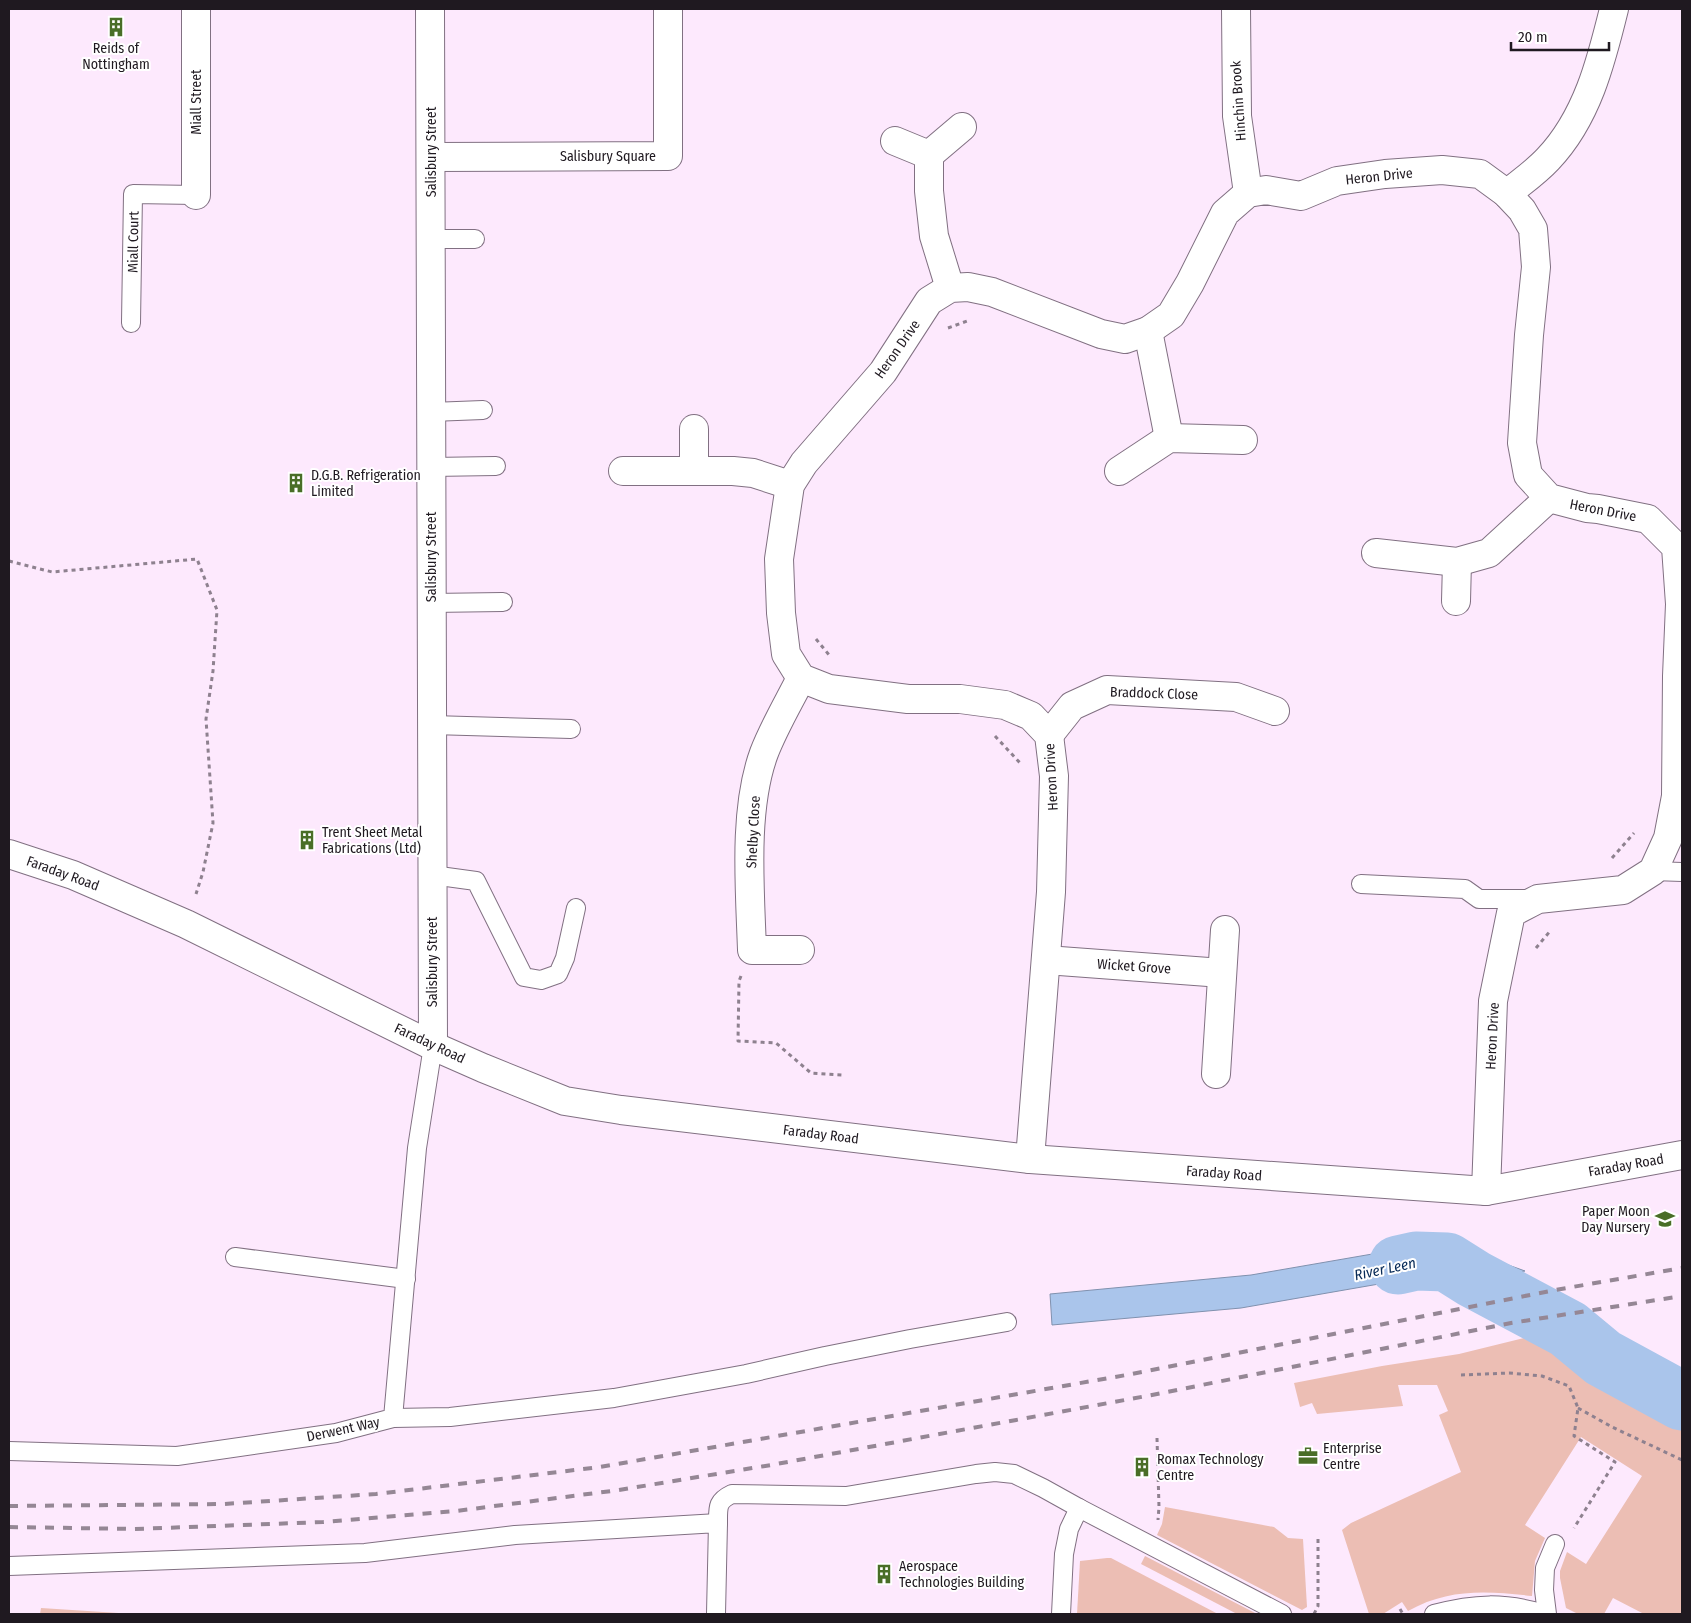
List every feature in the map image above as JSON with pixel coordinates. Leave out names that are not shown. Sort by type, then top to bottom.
[{"type":"street","name":"Miall Street","points":[[196,9],[196,195]]},
{"type":"street","name":"Salisbury Street","points":[[430,9],[433,1046]]},
{"type":"street","name":"Salisbury Square","points":[[431,157],[668,156],[668,9]]},
{"type":"street","name":"Hinchin Brook","points":[[1236,9],[1237,116],[1248,193]]},
{"type":"street","points":[[1507,194],[1548,159],[1567,135],[1586,104],[1603,56],[1614,9]]},
{"type":"street","points":[[962,127],[929,155],[929,191],[934,236],[950,288],[968,287],[992,292],[1101,334],[1125,339],[1148,331],[1171,315],[1190,283],[1225,212],[1248,193]]},
{"type":"street","points":[[895,141],[929,155]]},
{"type":"street","name":"Heron Drive","points":[[1248,193],[1266,190],[1301,196],[1338,180],[1442,170],[1480,174],[1507,194],[1522,210],[1532,229],[1536,267],[1529,335],[1522,444],[1528,476],[1549,498],[1587,508],[1648,519],[1679,545],[1680,604],[1676,796],[1668,838],[1653,871],[1623,890],[1538,899],[1511,913],[1493,1001],[1486,1191]]},
{"type":"street","name":"Heron Drive","points":[[950,288],[929,301],[883,372],[804,463],[790,485],[779,559],[781,614],[786,654],[801,678],[829,688],[908,700],[960,699],[1005,705],[1031,716],[1049,735],[1054,776],[1051,892],[1030,1159]]},
{"type":"street","points":[[1148,331],[1169,438]]},
{"type":"street","points":[[694,429],[694,471]]},
{"type":"street","points":[[1118,471],[1169,438],[1243,440]]},
{"type":"street","points":[[623,471],[753,473],[790,485]]},
{"type":"street","points":[[1376,553],[1457,562],[1489,553],[1549,498]]},
{"type":"street","points":[[1456,601],[1457,562]]},
{"type":"street","name":"Shelby Close","points":[[752,950],[750,860],[754,791],[764,754],[801,678]]},
{"type":"street","name":"Braddock Close","points":[[1049,735],[1072,706],[1107,690],[1236,696],[1275,711]]},
{"type":"street","name":"Faraday Road","points":[[9,854],[73,875],[186,924],[433,1046],[565,1101],[621,1110],[1030,1159],[1486,1191],[1682,1155]]},
{"type":"street","points":[[1216,1074],[1225,930]]},
{"type":"street","points":[[752,950],[800,950]]},
{"type":"street","name":"Wicket Grove","points":[[1046,960],[1222,973]]},
{"type":"lane","name":"Miall Court","points":[[131,323],[133,194],[196,195]]},
{"type":"lane","points":[[431,239],[475,239]]},
{"type":"lane","points":[[431,412],[483,410]]},
{"type":"lane","points":[[431,467],[496,466]]},
{"type":"lane","points":[[431,603],[503,602]]},
{"type":"lane","points":[[432,725],[571,729]]},
{"type":"lane","points":[[1653,871],[1682,872]]},
{"type":"lane","points":[[432,875],[476,881],[524,977],[541,980],[558,974],[565,958],[576,908]]},
{"type":"lane","name":"Heron Drive","points":[[1361,884],[1465,889],[1479,899],[1538,899]]},
{"type":"lane","name":"Derwent Way","points":[[9,1451],[177,1456],[336,1433],[393,1418],[417,1148],[433,1046]]},
{"type":"lane","points":[[235,1257],[406,1279]]},
{"type":"lane","points":[[393,1418],[450,1417],[614,1398],[746,1374],[910,1339],[1006,1322]]},
{"type":"lane","points":[[716,1614],[718,1508],[722,1499],[732,1494],[846,1496],[995,1472],[1014,1474],[1044,1488],[1282,1614]]},
{"type":"lane","points":[[1061,1614],[1064,1554],[1069,1528],[1079,1508]]},
{"type":"lane","points":[[9,1566],[366,1553],[515,1535],[718,1523]]},
{"type":"lane","points":[[1434,1614],[1454,1609],[1492,1604],[1520,1607],[1546,1614],[1545,1568],[1555,1544]]},
{"type":"path","points":[[945,329],[972,319]]},
{"type":"path","points":[[9,561],[52,572],[197,559],[217,610],[213,671],[206,719],[213,823],[203,872],[186,924]]},
{"type":"path","points":[[811,633],[860,693]]},
{"type":"path","points":[[994,734],[1054,799]]},
{"type":"path","points":[[1612,858],[1638,830]]},
{"type":"path","points":[[752,950],[739,981],[738,1041],[776,1042],[811,1073],[843,1075]]},
{"type":"path","points":[[1462,1375],[1510,1373],[1542,1376],[1569,1386],[1578,1408],[1574,1436],[1615,1462],[1570,1535]]},
{"type":"path","points":[[1578,1408],[1612,1427],[1682,1460]]},
{"type":"path","points":[[1146,1543],[1157,1522],[1159,1507],[1156,1475],[1157,1438]]},
{"type":"path","points":[[1314,1614],[1318,1606],[1318,1535]]},
{"type":"path","points":[[1400,1609],[1403,1614]]},
{"type":"shaded area","points":[[1532,1336],[1682,1430],[1682,1614],[1644,1614],[1613,1598],[1604,1614],[1578,1614],[1566,1608],[1560,1571],[1567,1552],[1586,1564],[1642,1476],[1581,1437],[1525,1525],[1545,1538],[1535,1561],[1532,1596],[1484,1592],[1468,1593],[1438,1598],[1408,1611],[1402,1602],[1383,1614],[1369,1614],[1342,1530],[1351,1523],[1461,1472],[1439,1415],[1448,1411],[1437,1385],[1398,1385],[1403,1406],[1317,1414],[1312,1403],[1300,1407],[1294,1383],[1382,1366],[1459,1354]]},
{"type":"shaded area","points":[[1165,1507],[1274,1527],[1288,1538],[1303,1539],[1307,1607],[1302,1610],[1157,1535],[1162,1524]]},
{"type":"shaded area","points":[[1145,1556],[1257,1614],[1237,1614],[1141,1564]]},
{"type":"shaded area","points":[[1111,1558],[1218,1614],[1077,1614],[1080,1561]]},
{"type":"shaded area","points":[[41,1608],[134,1614],[40,1614]]},
{"type":"water","points":[[1407,1248],[1464,1249],[1525,1271],[1445,1284],[1425,1276],[1241,1308],[1052,1325],[1050,1294],[1251,1275]]},
{"type":"water","points":[[1605,1322],[1612,1346],[1622,1354],[1682,1381],[1682,1419],[1561,1348],[1547,1345],[1532,1336]]},
{"type":"waterway","name":"River Leen","points":[[1398,1265],[1416,1261],[1447,1262],[1474,1279],[1568,1329],[1603,1358],[1682,1401]]},
{"type":"railway","points":[[9,1506],[224,1504],[376,1494],[600,1467],[1132,1374],[1555,1290],[1682,1268]]},
{"type":"railway","points":[[9,1527],[134,1529],[323,1522],[456,1511],[619,1490],[771,1465],[1152,1395],[1511,1323],[1682,1296]]},
{"type":"place","name":"Reids of Nottingham","points":[[116,27]]},
{"type":"place","name":"D.G.B. Refrigeration Limited","points":[[296,483]]},
{"type":"place","name":"Trent Sheet Metal Fabrications (Ltd)","points":[[307,840]]},
{"type":"place","name":"Paper Moon Day Nursery","points":[[1665,1219]]},
{"type":"place","name":"Enterprise Centre","points":[[1308,1456]]},
{"type":"place","name":"Romax Technology Centre","points":[[1142,1467]]},
{"type":"place","name":"Aerospace Technologies Building","points":[[884,1574]]}]
